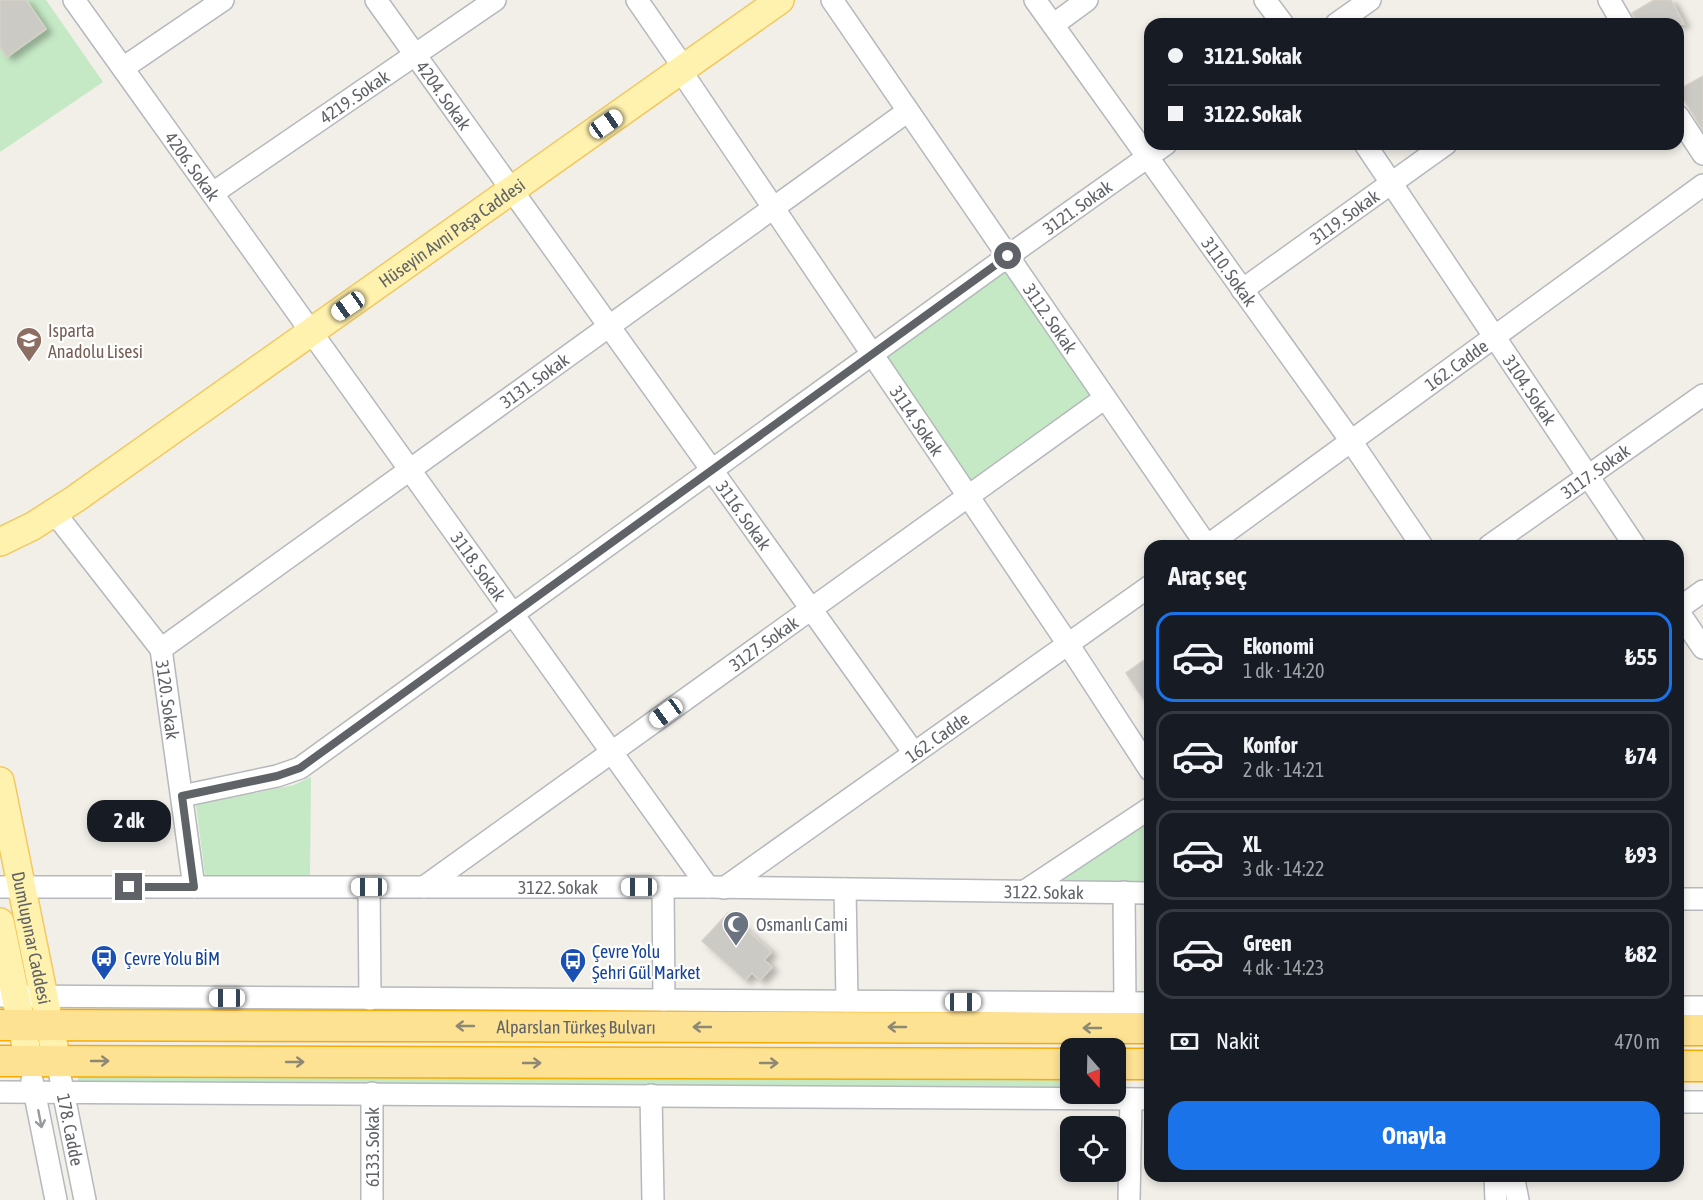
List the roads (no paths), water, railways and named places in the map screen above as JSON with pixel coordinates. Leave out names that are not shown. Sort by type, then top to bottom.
[{"type":"highway","name":"Alparslan Türkeş Bulvarı","points":[[22,1011],[1144,1028]]},
{"type":"highway","points":[[1684,1030],[1703,1030]]},
{"type":"highway","name":"Alparslan Türkeş Bulvarı","points":[[29,1061],[1060,1064]]},
{"type":"highway","points":[[1126,1064],[1144,1064]]},
{"type":"highway","points":[[1684,1066],[1703,1066]]},
{"type":"main road","name":"Hüseyin Avni Paşa Caddesi","points":[[0,542],[33,526],[85,492],[780,0]]},
{"type":"main road","name":"Dumlupınar Caddesi","points":[[0,781],[22,1011],[29,1061]]},
{"type":"main road","name":"Dumlupınar Caddesi","points":[[0,922],[22,1011]]},
{"type":"street","name":"4206. Sokak","points":[[74,0],[312,332]]},
{"type":"street","points":[[123,68],[223,0]]},
{"type":"street","name":"4204. Sokak","points":[[376,0],[511,190]]},
{"type":"street","name":"4219. Sokak","points":[[213,193],[495,0]]},
{"type":"street","name":"3114. Sokak","points":[[637,0],[1144,761]]},
{"type":"street","name":"3112. Sokak","points":[[832,0],[1203,540]]},
{"type":"street","name":"3110. Sokak","points":[[1035,0],[1351,441],[1418,540]]},
{"type":"street","points":[[1053,25],[1087,0]]},
{"type":"street","points":[[1265,0],[1278,18]]},
{"type":"street","points":[[1344,18],[1370,0]]},
{"type":"street","points":[[1610,0],[1618,18]]},
{"type":"street","name":"3131. Sokak","points":[[161,649],[909,111]]},
{"type":"street","points":[[1684,125],[1703,154]]},
{"type":"street","name":"3121. Sokak","points":[[182,796],[277,776],[300,768],[1158,150]]},
{"type":"street","name":"3104. Sokak","points":[[1369,150],[1631,540]]},
{"type":"street","name":"3119. Sokak","points":[[1242,290],[1438,150]]},
{"type":"street","name":"162. Cadde","points":[[1215,540],[1703,185]]},
{"type":"street","name":"3116. Sokak","points":[[511,190],[914,753]]},
{"type":"street","name":"3118. Sokak","points":[[312,332],[612,752],[716,887]]},
{"type":"street","name":"3117. Sokak","points":[[1497,540],[1703,395]]},
{"type":"street","name":"3127. Sokak","points":[[424,887],[1105,398]]},
{"type":"street","name":"3120. Sokak","points":[[54,512],[161,649],[194,887]]},
{"type":"street","name":"162. Cadde","points":[[716,887],[914,753],[1144,590]]},
{"type":"street","points":[[1684,605],[1703,591]]},
{"type":"street","points":[[1684,619],[1703,648]]},
{"type":"street","points":[[1025,891],[1144,812]]},
{"type":"street","name":"3122. Sokak","points":[[11,887],[716,887],[1144,893]]},
{"type":"street","points":[[369,887],[370,999]]},
{"type":"street","points":[[663,887],[664,1000]]},
{"type":"street","points":[[845,889],[847,1001]]},
{"type":"street","points":[[1124,892],[1125,1003]]},
{"type":"street","points":[[1684,899],[1703,899]]},
{"type":"street","points":[[22,1011],[370,999],[1144,1004]]},
{"type":"street","points":[[1684,1007],[1703,1007]]},
{"type":"street","name":"178. Cadde","points":[[29,1061],[63,1091],[85,1200]]},
{"type":"street","name":"178. Cadde","points":[[29,1061],[56,1200]]},
{"type":"street","points":[[0,1092],[1141,1099],[1129,1200]]},
{"type":"street","name":"6133. Sokak","points":[[372,1093],[372,1200]]},
{"type":"street","points":[[651,1095],[652,1200]]},
{"type":"street","points":[[1684,1102],[1703,1102]]},
{"type":"street","points":[[1495,1182],[1496,1200]]},
{"type":"street","points":[[1510,1182],[1515,1185],[1518,1200]]},
{"type":"place","name":"Isparta Anadolu Lisesi","points":[[29,363]]},
{"type":"place","name":"Osmanlı Cami","points":[[736,947]]},
{"type":"place","name":"Çevre Yolu BİM","points":[[104,981]]},
{"type":"place","name":"Çevre Yolu Şehri Gül Market","points":[[573,984]]}]
